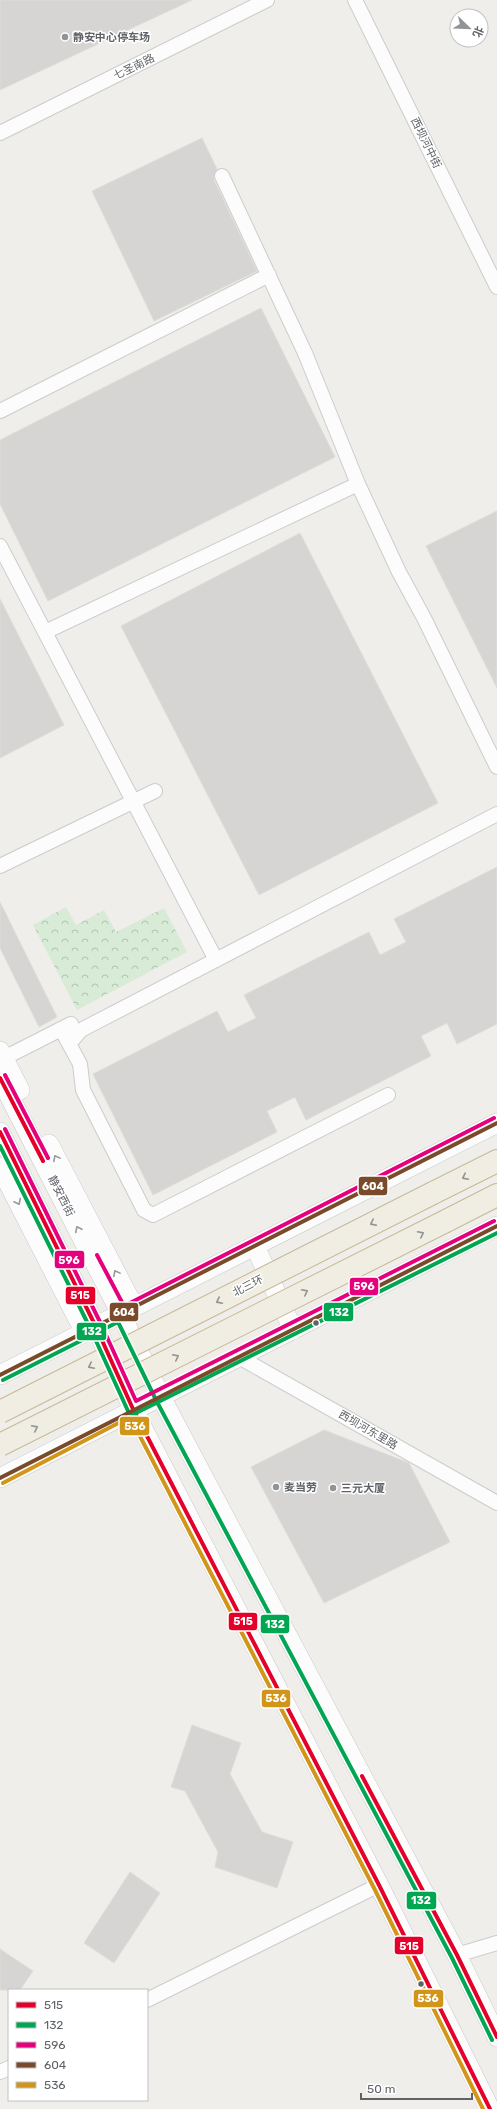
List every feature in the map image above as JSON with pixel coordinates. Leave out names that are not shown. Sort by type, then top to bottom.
[{"type":"highway","name":"北三环","points":[[0,1412],[497,1161]]},
{"type":"highway","points":[[0,1445],[497,1195]]},
{"type":"main road","points":[[1,1056],[128,1311],[161,1397],[457,1956],[497,2037]]},
{"type":"main road","name":"静安西街","points":[[0,1078],[128,1311]]},
{"type":"main road","points":[[0,1375],[497,1123]]},
{"type":"main road","points":[[0,1132],[91,1329]]},
{"type":"main road","points":[[0,1167],[91,1329],[133,1409],[379,1886],[490,2109]]},
{"type":"main road","points":[[0,1478],[133,1409],[161,1397],[497,1226]]},
{"type":"main road","points":[[255,1246],[293,1330]]},
{"type":"street","name":"七圣南路","points":[[0,133],[267,0]]},
{"type":"street","name":"西坝河中街","points":[[355,0],[497,287]]},
{"type":"street","points":[[222,176],[306,353],[358,484],[399,572],[424,618],[497,767]]},
{"type":"street","points":[[0,411],[268,274]]},
{"type":"street","points":[[45,632],[358,484]]},
{"type":"street","points":[[0,546],[216,960]]},
{"type":"street","points":[[0,866],[155,791]]},
{"type":"street","points":[[69,1044],[81,1030],[497,814]]},
{"type":"street","points":[[1,1056],[66,1027],[69,1044],[80,1064],[82,1090],[144,1210],[153,1215],[388,1095]]},
{"type":"street","name":"西坝河东里路","points":[[240,1357],[497,1503]]},
{"type":"street","points":[[148,2000],[379,1886]]},
{"type":"street","points":[[457,1956],[497,1943]]},
{"type":"green space","points":[[66,907],[76,925],[104,910],[116,932],[164,908],[187,952],[77,1010],[33,925]]},
{"type":"building","name":"静安中心停车场","points":[[0,0],[192,0],[0,90]]},
{"type":"building","points":[[202,138],[217,169],[214,175],[214,180],[257,271],[154,321],[92,191]]},
{"type":"building","points":[[261,308],[335,457],[48,601],[0,504],[0,440]]},
{"type":"building","points":[[497,511],[497,688],[426,546]]},
{"type":"building","points":[[300,533],[438,803],[259,895],[121,626]]},
{"type":"building","points":[[0,599],[64,725],[0,758]]},
{"type":"building","points":[[497,867],[497,1024],[457,1044],[447,1023],[421,1036],[431,1056],[306,1120],[295,1097],[267,1111],[277,1132],[153,1195],[93,1074],[217,1011],[228,1032],[256,1018],[244,995],[369,932],[380,955],[406,942],[394,919]]},
{"type":"building","points":[[0,902],[57,1017],[39,1027],[0,948]]},
{"type":"building","points":[[324,1430],[409,1463],[450,1542],[324,1603],[251,1467]]},
{"type":"building","points":[[192,1725],[241,1743],[230,1774],[262,1832],[293,1842],[277,1888],[215,1867],[218,1852],[185,1791],[171,1787]]},
{"type":"building","points":[[130,1872],[160,1893],[114,1963],[84,1943]]},
{"type":"building","points":[[0,1949],[33,1971],[21,1989],[0,1990]]},
{"type":"transit line","name":"596","points":[[5,1075],[48,1158]]},
{"type":"transit line","name":"515","points":[[0,1078],[43,1161]]},
{"type":"transit line","name":"596","points":[[97,1255],[124,1306],[494,1118]]},
{"type":"transit line","name":"604","points":[[0,1375],[497,1123]]},
{"type":"transit line","name":"596","points":[[5,1129],[101,1324],[136,1401],[494,1221]]},
{"type":"transit line","name":"515","points":[[0,1132],[96,1327],[133,1409],[379,1885],[490,2109]]},
{"type":"transit line","name":"132","points":[[0,1146],[91,1330],[128,1411],[132,1415],[497,1233]]},
{"type":"transit line","name":"604","points":[[0,1478],[497,1226]]},
{"type":"transit line","name":"132","points":[[3,1380],[118,1322],[156,1400],[452,1958],[492,2040]]},
{"type":"transit line","name":"536","points":[[3,1483],[130,1417],[374,1888],[483,2109]]},
{"type":"transit line","name":"515","points":[[362,1776],[457,1955],[497,2037]]},
{"type":"place","name":"静安中心停车场","points":[[65,37]]},
{"type":"place","name":"麦当劳","points":[[276,1487]]},
{"type":"place","name":"三元大厦","points":[[333,1488]]}]
